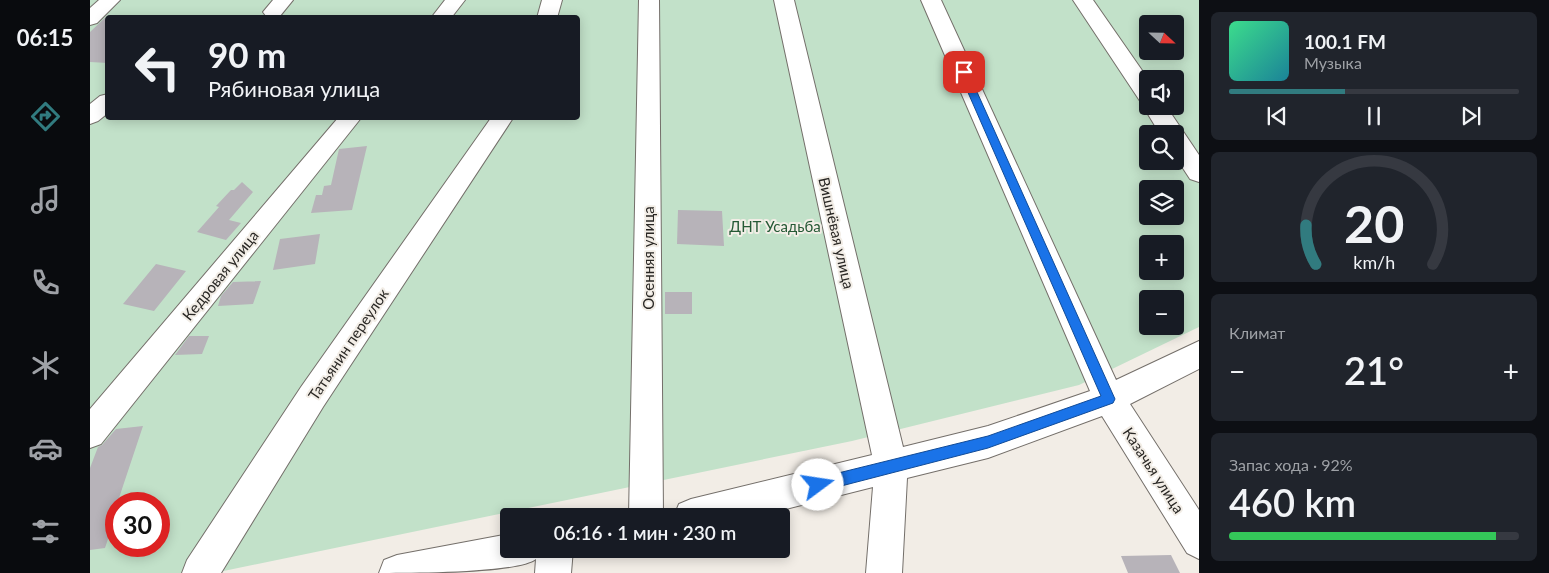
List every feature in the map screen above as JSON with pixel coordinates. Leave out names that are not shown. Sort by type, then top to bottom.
[{"type":"street","points":[[90,19],[110,0]]},
{"type":"street","points":[[442,15],[454,0]]},
{"type":"street","points":[[548,15],[552,0]]},
{"type":"street","name":"Осенняя улица","points":[[646,508],[649,0]]},
{"type":"street","name":"Вишнёвая улица","points":[[784,0],[891,467],[884,573]]},
{"type":"street","name":"Казачья улица","points":[[932,0],[1109,399],[1199,541]]},
{"type":"street","points":[[1083,0],[1139,83]]},
{"type":"street","points":[[90,116],[105,104]]},
{"type":"street","name":"Кедровая улица","points":[[90,433],[348,120]]},
{"type":"street","name":"Татьянин переулок","points":[[200,573],[312,397],[501,120]]},
{"type":"street","points":[[1184,152],[1199,174]]},
{"type":"street","points":[[724,508],[988,442],[1109,399],[1199,354]]},
{"type":"street","points":[[398,573],[500,553]]},
{"type":"street","points":[[553,573],[554,558]]},
{"type":"green space","name":"ДНТ Усадьба","points":[[90,0],[1199,0],[1199,327],[1184,334],[1184,290],[1139,290],[1139,335],[1182,335],[1079,385],[852,441],[528,508],[500,508],[500,514],[214,573],[90,573]]},
{"type":"building","points":[[105,18],[105,63],[90,62],[90,32]]},
{"type":"building","points":[[367,146],[352,210],[311,213],[316,195],[322,195],[324,186],[331,185],[339,149]]},
{"type":"building","points":[[242,182],[253,192],[229,220],[241,223],[226,240],[197,232],[219,207],[216,206],[231,190],[234,190]]},
{"type":"building","points":[[678,210],[722,211],[724,246],[677,244]]},
{"type":"building","points":[[320,234],[315,264],[273,270],[280,239]]},
{"type":"building","points":[[156,264],[186,271],[154,311],[123,304]]},
{"type":"building","points":[[261,281],[253,304],[218,306],[221,296],[233,282]]},
{"type":"building","points":[[665,292],[692,292],[692,314],[665,314]]},
{"type":"building","points":[[189,336],[209,336],[202,354],[175,355]]},
{"type":"building","points":[[143,426],[121,492],[105,492],[105,548],[90,550],[90,468],[98,447],[116,429]]},
{"type":"building","points":[[1171,555],[1180,573],[1128,573],[1121,556]]},
{"type":"route","points":[[818,485],[988,442],[1109,399],[964,72]]}]
